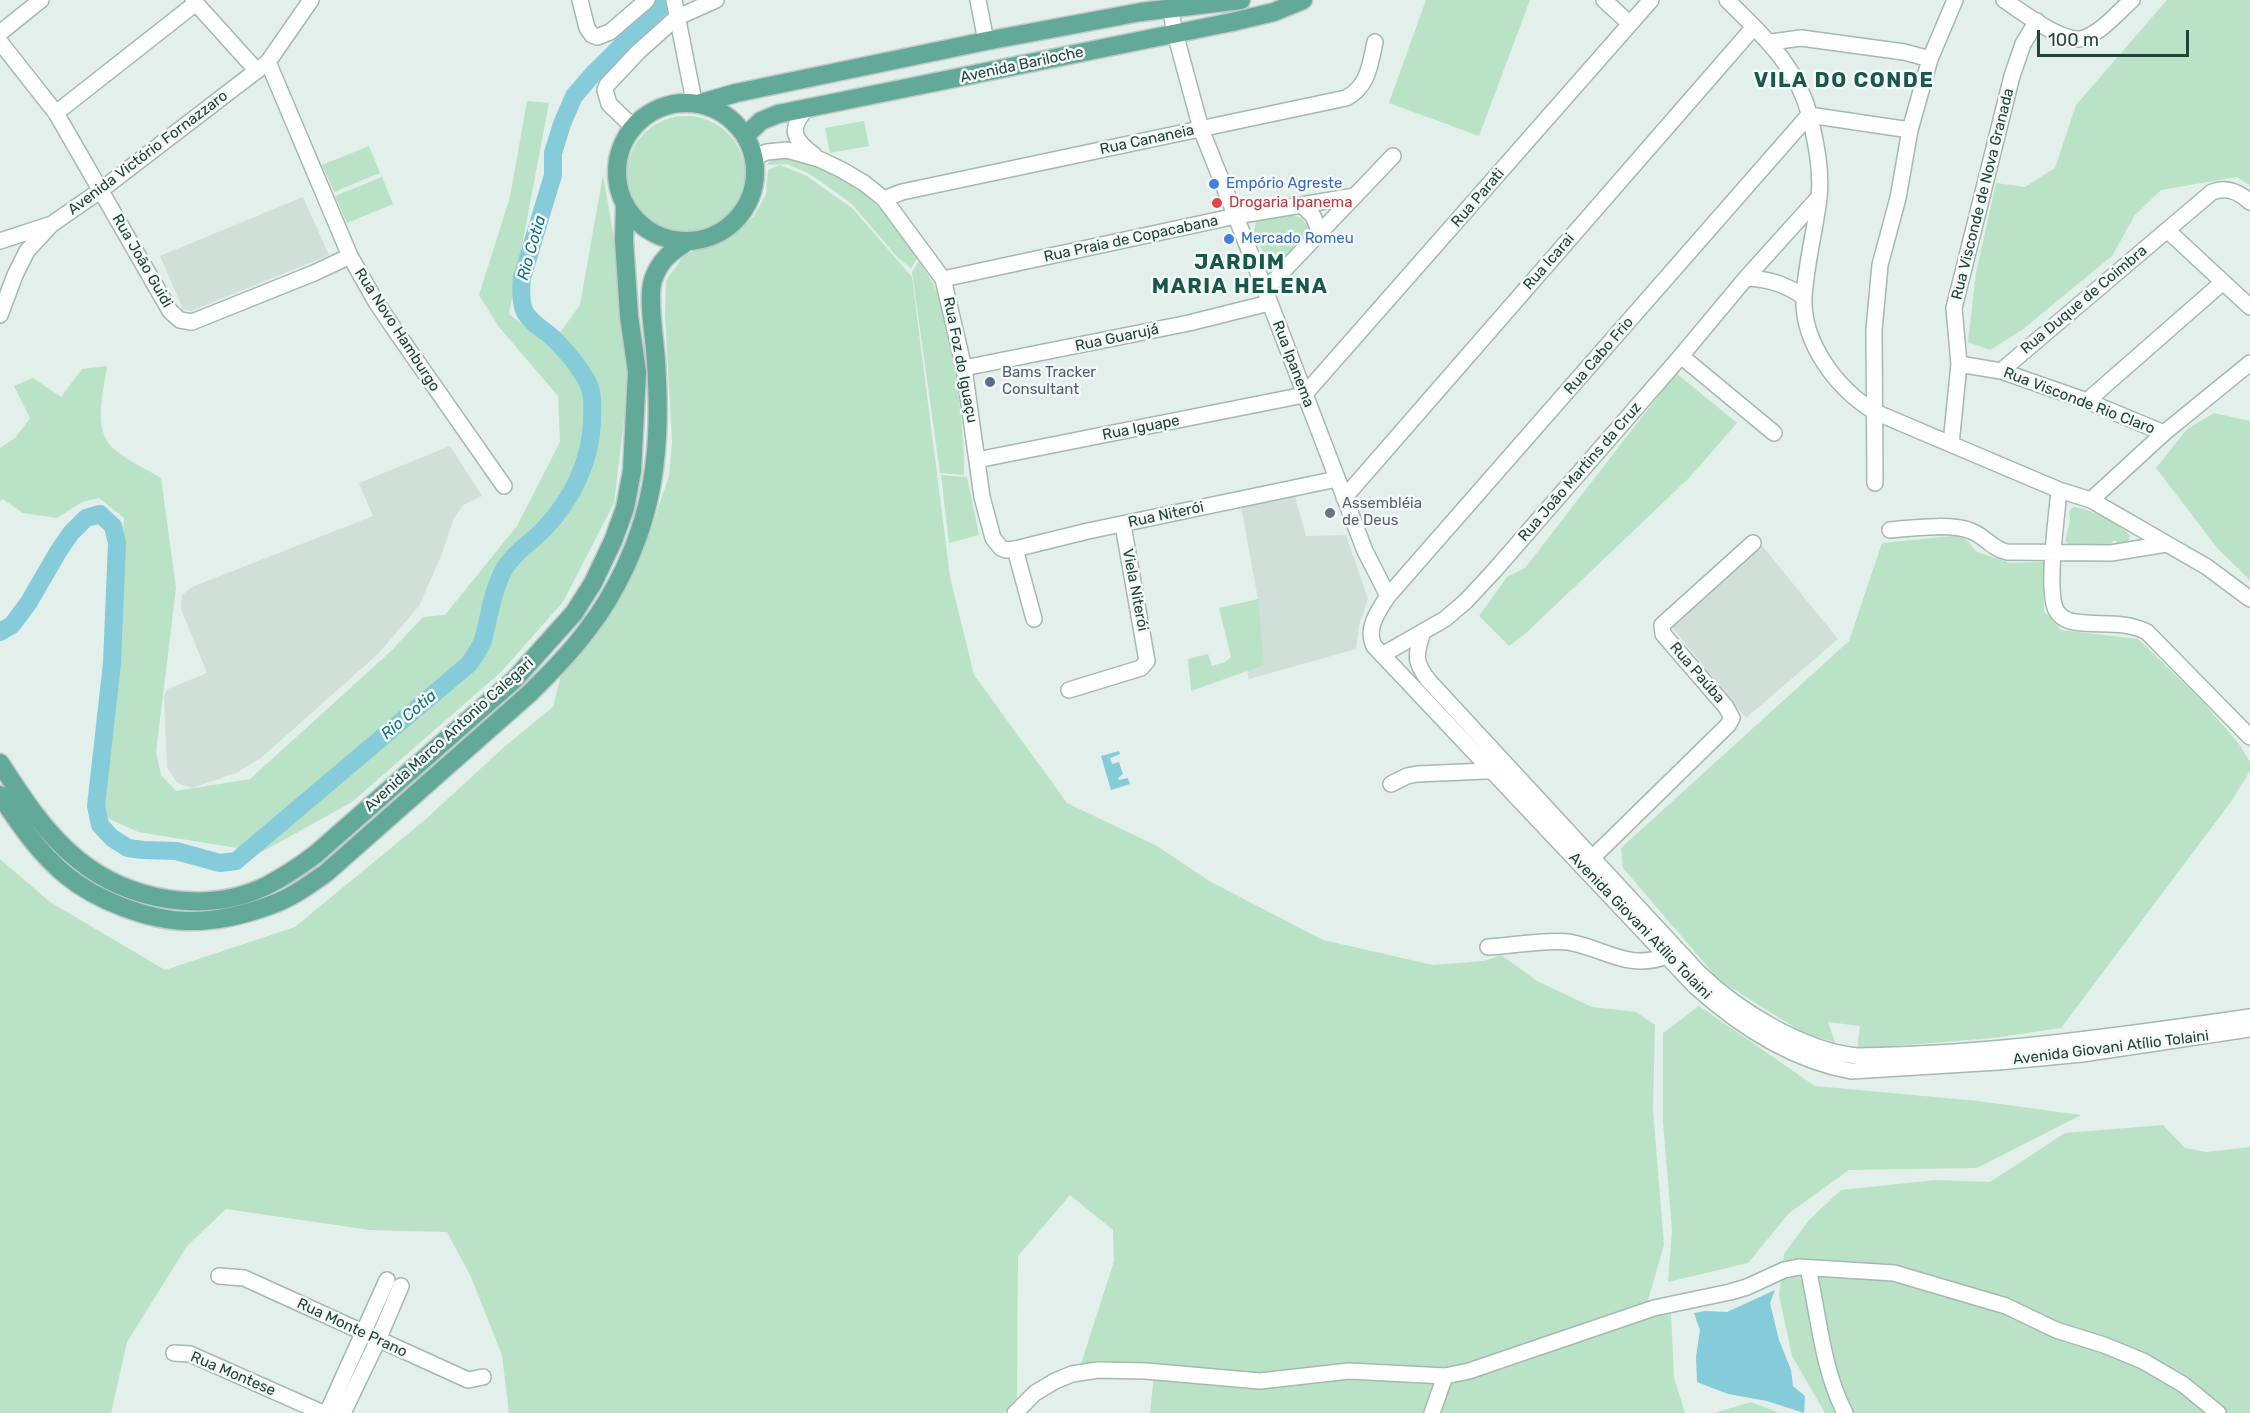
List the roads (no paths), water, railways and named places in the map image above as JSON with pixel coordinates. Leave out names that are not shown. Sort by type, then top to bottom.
[{"type":"main road","name":"Avenida Bariloche","points":[[698,102],[986,41],[1170,7],[1185,8],[1241,0]]},
{"type":"main road","name":"Avenida Bariloche","points":[[746,136],[753,127],[769,117],[1274,12],[1303,0]]},
{"type":"main road","points":[[698,102],[731,119],[746,136],[754,157],[756,175],[753,193],[746,209],[720,234],[685,243],[666,240],[650,232],[635,220],[625,204],[619,189],[617,172],[619,156],[624,141],[633,127],[650,112],[671,103],[698,102]]},
{"type":"main road","name":"Avenida Marco Antonio Calegari","points":[[0,764],[51,834],[77,859],[101,876],[130,890],[158,897],[186,901],[219,900],[264,886],[316,854],[465,725],[514,680],[574,613],[593,583],[613,541],[625,508],[633,471],[637,372],[629,316],[624,240],[625,204]]},
{"type":"main road","name":"Avenida Marco Antonio Calegari","points":[[0,795],[30,839],[69,878],[120,906],[157,917],[185,921],[216,920],[244,913],[272,905],[326,873],[530,693],[562,661],[590,628],[611,592],[638,534],[648,503],[657,455],[658,399],[652,282],[661,262],[669,253],[685,243]]},
{"type":"street","points":[[0,33],[41,0]]},
{"type":"street","name":"Avenida Victório Fornazzaro","points":[[0,315],[27,251],[52,224],[262,67],[311,0]]},
{"type":"street","points":[[580,0],[587,28],[592,36],[597,38],[603,36],[647,0]]},
{"type":"street","points":[[633,127],[609,104],[604,90],[675,7],[716,0]]},
{"type":"street","points":[[978,0],[986,41]]},
{"type":"street","points":[[1604,0],[1630,24]]},
{"type":"street","name":"Rua Parati","points":[[1304,395],[1651,0]]},
{"type":"street","points":[[1727,0],[1770,42],[1793,74],[1809,115],[1820,175],[1819,197],[1804,297],[1806,320],[1814,344],[1824,363],[1848,393],[1875,412],[2059,490],[2091,500],[2207,567],[2250,599]]},
{"type":"street","points":[[1875,483],[1874,330],[1880,265],[1930,59],[1955,0]]},
{"type":"street","points":[[2004,0],[2064,36],[2078,40],[2098,30],[2132,0]]},
{"type":"street","points":[[56,113],[194,2]]},
{"type":"street","name":"Rua Novo Hamburgo","points":[[194,2],[262,67],[350,256],[391,325],[504,486]]},
{"type":"street","points":[[675,7],[698,102]]},
{"type":"street","name":"Rua Ipanema","points":[[1170,7],[1201,129],[1365,551],[1388,596]]},
{"type":"street","name":"Rua Visconde de Nova Granada","points":[[1951,444],[1959,364],[1954,308],[2012,76],[2023,44],[2037,21]]},
{"type":"street","name":"Rua Icarai","points":[[1344,498],[1754,27]]},
{"type":"street","points":[[1770,42],[1801,38],[1904,52],[1930,59]]},
{"type":"street","name":"Rua João Guidi","points":[[0,42],[56,113],[170,311],[180,320],[192,322],[314,273],[350,256]]},
{"type":"street","name":"Rua Cananeia","points":[[884,199],[913,189],[1332,101],[1357,93],[1364,83],[1375,42]]},
{"type":"street","name":"Rua Foz do Iguaçu","points":[[807,109],[796,124],[796,136],[806,149],[819,159]]},
{"type":"street","points":[[1809,115],[1911,130]]},
{"type":"street","name":"Rua Cabo Frio","points":[[1388,596],[1809,115]]},
{"type":"street","name":"Rua Foz do Iguaçu","points":[[754,157],[767,152],[787,150],[819,159],[864,183],[884,199],[943,279],[964,368],[982,497],[996,544]]},
{"type":"street","points":[[1267,296],[1320,232],[1393,156]]},
{"type":"street","name":"Rua Duque de Coimbra","points":[[2001,370],[2212,192],[2220,189],[2237,193],[2250,202]]},
{"type":"street","name":"Rua Praia de Copacabana","points":[[943,279],[1236,216],[1355,195]]},
{"type":"street","name":"Rua João Martins da Cruz","points":[[1378,651],[1396,647],[1423,632],[1466,601],[1494,572],[1746,278],[1819,197]]},
{"type":"street","points":[[1302,205],[1313,216],[1320,232]]},
{"type":"street","points":[[0,241],[52,224]]},
{"type":"street","points":[[2167,230],[2250,307]]},
{"type":"street","points":[[1746,278],[1766,279],[1787,285],[1804,297]]},
{"type":"street","points":[[2087,401],[2223,282]]},
{"type":"street","name":"Rua Guarujá","points":[[964,368],[1178,325],[1267,296]]},
{"type":"street","points":[[1681,356],[1774,433]]},
{"type":"street","points":[[2091,500],[2164,433],[2250,363]]},
{"type":"street","name":"Rua Visconde Rio Claro","points":[[1959,364],[2001,370],[2087,401],[2164,433]]},
{"type":"street","name":"Rua Iguape","points":[[977,460],[1304,395]]},
{"type":"street","name":"Rua Niterói","points":[[996,544],[1006,550],[1015,549],[1337,479]]},
{"type":"street","points":[[2059,490],[2052,577],[2054,603],[2062,617],[2075,622],[2124,624],[2138,627],[2147,633],[2250,737]]},
{"type":"street","name":"Viela Niterói","points":[[1069,690],[1145,666],[1148,655],[1123,525]]},
{"type":"street","points":[[1890,530],[1957,527],[1974,531],[1999,550],[2007,552],[2111,553],[2166,544]]},
{"type":"street","name":"Rua Paúba","points":[[1588,862],[1728,725],[1732,718],[1726,707],[1663,634],[1662,625],[1753,543]]},
{"type":"street","points":[[1015,549],[1035,619]]},
{"type":"street","points":[[1378,651],[1371,633],[1377,614],[1388,596]]},
{"type":"street","name":"Avenida Giovani Atílio Tolaini","points":[[1423,632],[1416,659],[1420,669],[1495,763]]},
{"type":"street","name":"Avenida Giovani Atílio Tolaini","points":[[1378,651],[1495,763],[1588,862],[1717,991],[1732,1003],[1815,1046],[1838,1054],[1881,1055],[2067,1043],[2250,1017]]},
{"type":"street","points":[[1391,784],[1417,774],[1486,771],[1495,763]]},
{"type":"street","name":"Avenida Giovani Atílio Tolaini","points":[[1588,862],[1667,956],[1720,1009],[1807,1059],[1830,1067],[1851,1071],[1988,1063],[2082,1054],[2250,1029]]},
{"type":"street","points":[[1488,947],[1568,942],[1629,962],[1652,962],[1667,956]]},
{"type":"street","points":[[1015,1413],[1035,1393],[1055,1381],[1072,1374],[1098,1370],[1146,1371],[1260,1381],[1348,1371],[1445,1376],[1469,1371],[1654,1308],[1730,1292],[1791,1268],[1808,1268],[1894,1273],[2006,1306],[2029,1315],[2056,1330],[2104,1345],[2143,1361],[2184,1385],[2218,1413]]},
{"type":"street","points":[[1808,1268],[1824,1356],[1835,1394],[1845,1413]]},
{"type":"street","name":"Rua Monte Prano","points":[[219,1276],[244,1278],[468,1380],[483,1377]]},
{"type":"street","points":[[325,1413],[363,1333],[394,1283],[378,1340],[343,1413]]},
{"type":"street","name":"Rua Montese","points":[[174,1353],[190,1354],[325,1413]]},
{"type":"street","points":[[1432,1413],[1445,1376]]},
{"type":"water","points":[[1119,751],[1120,754],[1110,758],[1112,764],[1119,762],[1123,774],[1118,778],[1119,780],[1128,778],[1130,784],[1111,790],[1101,756]]},
{"type":"water","points":[[1775,1290],[1770,1303],[1779,1340],[1791,1370],[1793,1386],[1805,1396],[1804,1413],[1767,1401],[1728,1394],[1697,1382],[1696,1357],[1700,1330],[1694,1313],[1727,1312]]},
{"type":"waterway","name":"Rio Cotia","points":[[0,632],[12,625],[29,602],[71,533],[86,518],[100,514],[113,526],[117,543],[112,663],[96,806],[100,825],[112,838],[128,848],[176,851],[220,863],[236,861],[469,664],[483,640],[494,593],[501,575],[510,560],[545,528],[564,505],[584,465],[591,436],[592,401],[587,381],[577,365],[552,337],[526,315],[522,302],[522,278],[553,175],[553,153],[574,96],[594,73],[668,0]]},
{"type":"place","name":"Empório Agreste","points":[[1214,184]]},
{"type":"place","name":"Drogaria Ipanema","points":[[1217,203]]},
{"type":"place","name":"Mercado Romeu","points":[[1229,239]]},
{"type":"place","name":"Bams Tracker Consultant","points":[[990,382]]},
{"type":"place","name":"Assembléia de Deus","points":[[1330,513]]},
{"type":"district","name":"VILA DO CONDE","points":[[1844,81]]},
{"type":"district","name":"JARDIM MARIA HELENA","points":[[1240,275]]}]
